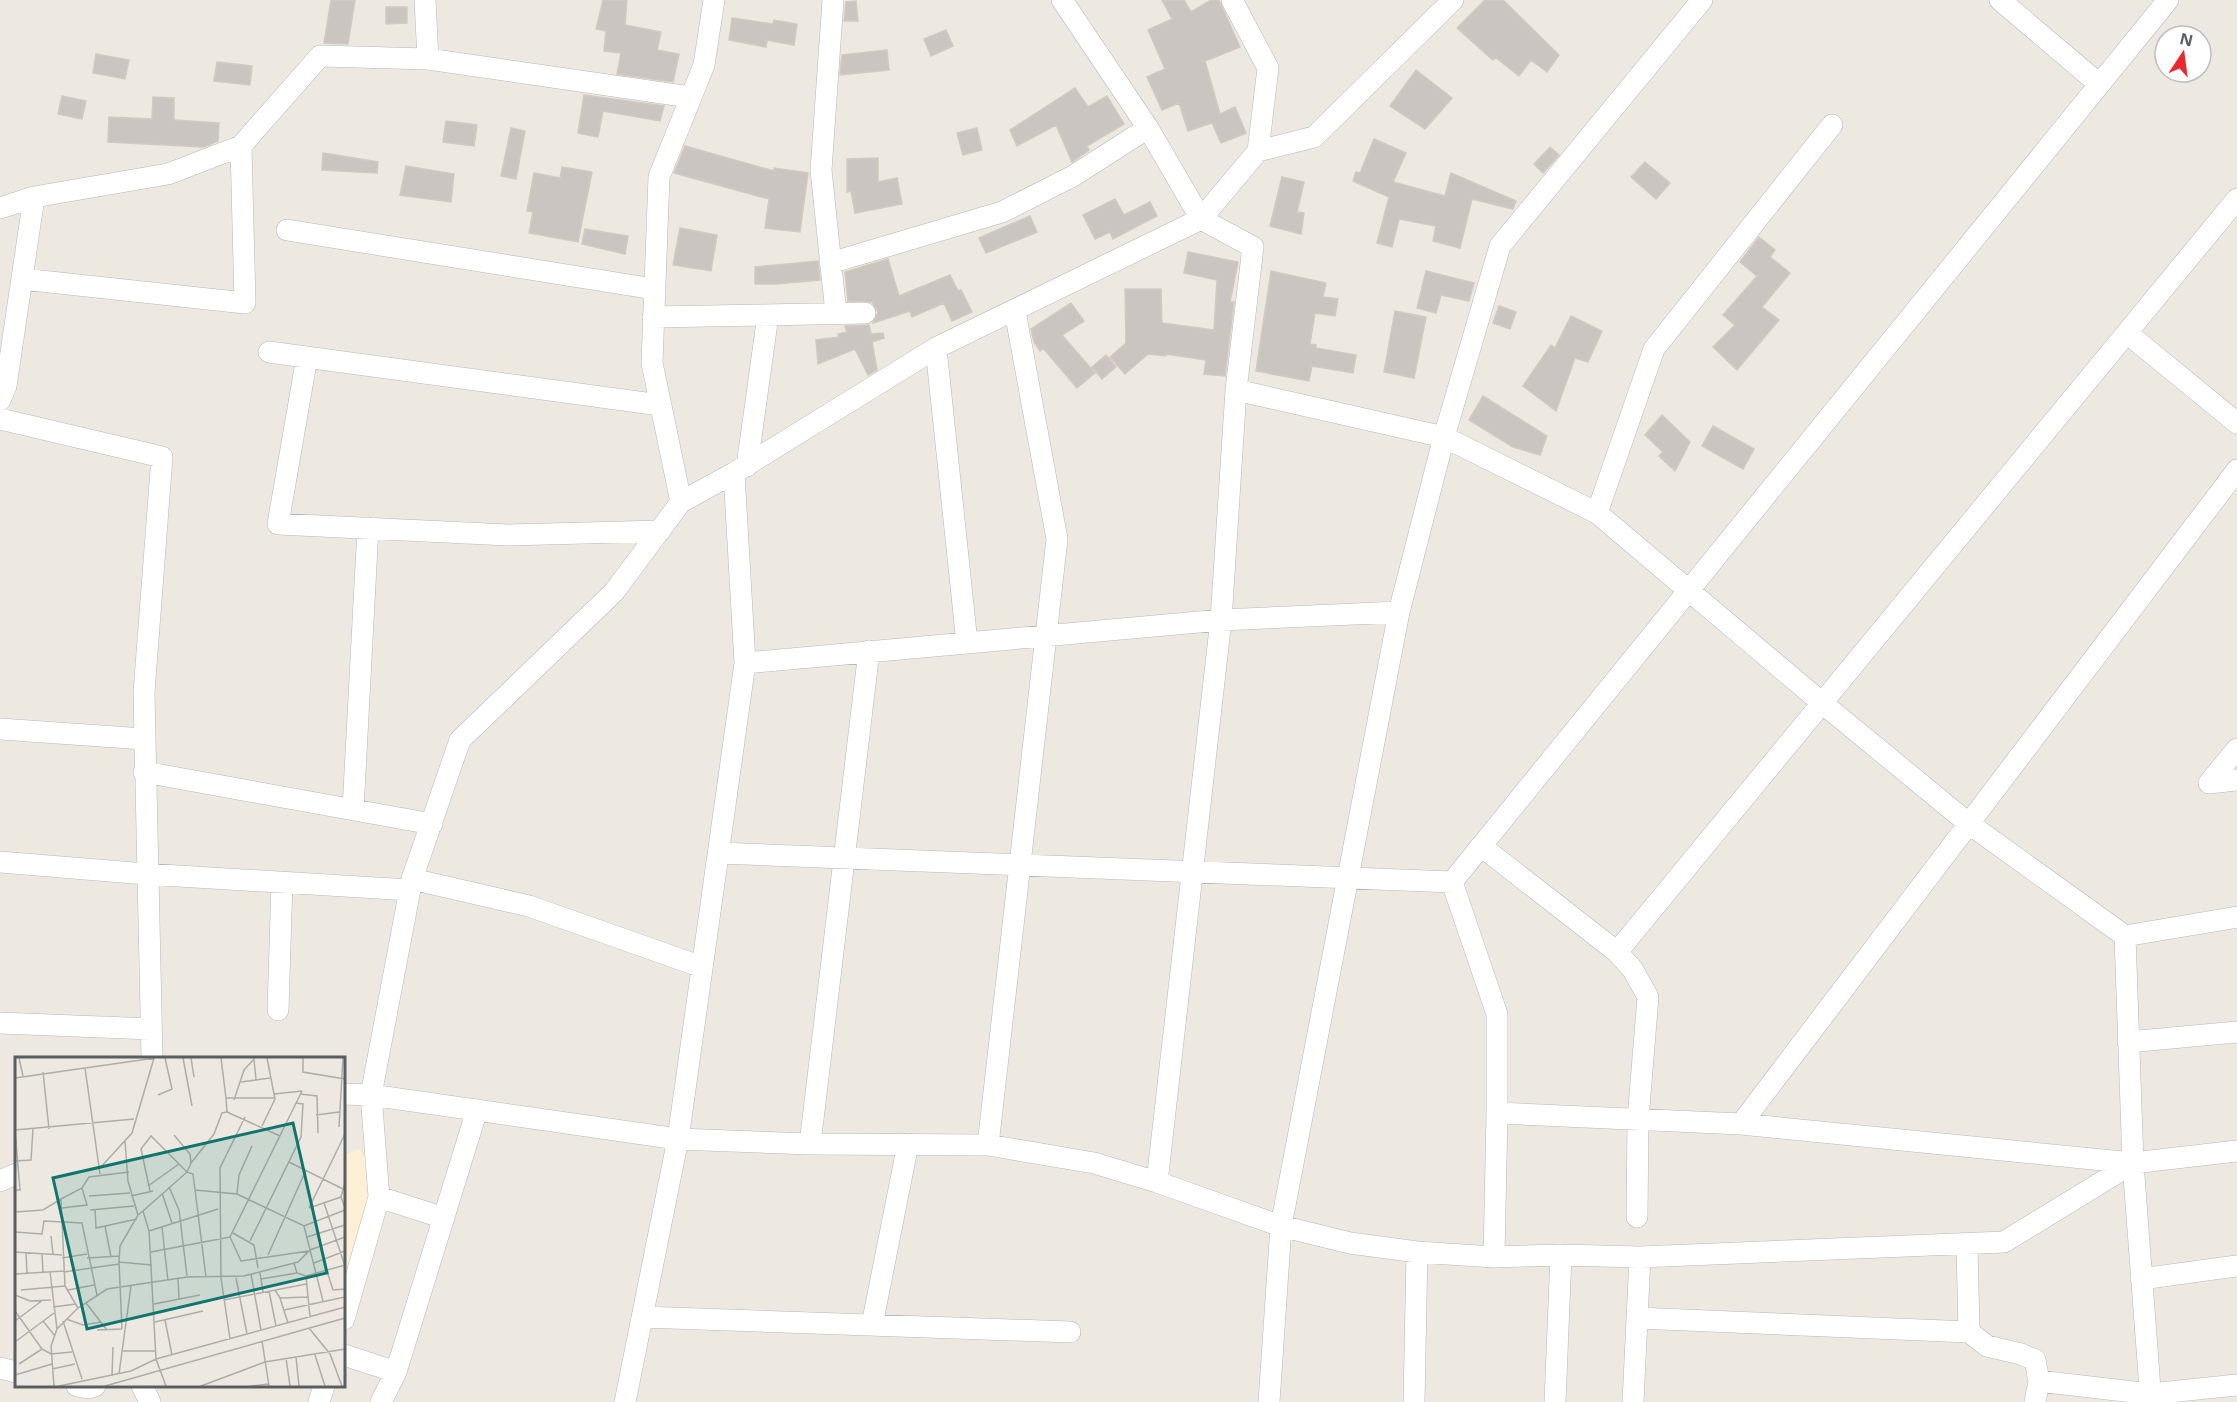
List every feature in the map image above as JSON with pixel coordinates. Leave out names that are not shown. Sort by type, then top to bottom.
[{"type":"street","points":[[681,502],[652,363],[659,177],[704,65],[714,0]]},
{"type":"street","points":[[832,0],[821,170],[836,313]]},
{"type":"street","points":[[1062,0],[1148,128],[1201,219],[1253,247],[1236,390],[1221,620],[1156,1182]]},
{"type":"street","points":[[345,1316],[379,1197],[371,1095],[411,885],[460,740],[614,592],[681,502],[740,470],[936,348],[1201,219],[1258,151],[1268,68],[1232,0]]},
{"type":"street","points":[[1258,151],[1314,137],[1453,0]]},
{"type":"street","points":[[1269,1402],[1281,1226],[1399,612],[1444,437],[1500,246],[1702,0]]},
{"type":"street","points":[[2000,0],[2099,84]]},
{"type":"street","points":[[1452,882],[2168,0]]},
{"type":"street","points":[[428,59],[429,2]]},
{"type":"street","points":[[0,208],[34,197],[168,174],[241,146],[320,56],[428,59],[690,97]]},
{"type":"street","points":[[1598,513],[1654,349],[1832,124]]},
{"type":"street","points":[[830,263],[1002,212],[1073,176],[1148,128]]},
{"type":"street","points":[[22,279],[245,303],[241,146]]},
{"type":"street","points":[[0,400],[6,386],[34,197]]},
{"type":"street","points":[[1617,952],[2237,199]]},
{"type":"street","points":[[287,230],[654,289]]},
{"type":"street","points":[[988,1144],[1057,539],[1015,311]]},
{"type":"street","points":[[653,317],[865,313]]},
{"type":"street","points":[[625,1402],[678,1139],[745,663],[740,470],[768,315]]},
{"type":"street","points":[[2127,333],[2237,423]]},
{"type":"street","points":[[936,348],[967,643]]},
{"type":"street","points":[[269,352],[660,405]]},
{"type":"street","points":[[307,357],[278,524],[508,535],[660,531]]},
{"type":"street","points":[[1236,390],[1444,437],[1598,513],[1968,824],[2125,936],[2237,916]]},
{"type":"street","points":[[0,419],[162,457],[144,692],[146,874],[152,1057]]},
{"type":"street","points":[[1741,1124],[2237,470]]},
{"type":"street","points":[[353,810],[368,528]]},
{"type":"street","points":[[745,663],[1221,620],[1399,612]]},
{"type":"street","points":[[810,1144],[869,651]]},
{"type":"street","points":[[0,729],[144,739]]},
{"type":"street","points":[[2237,749],[2209,783],[2237,780]]},
{"type":"street","points":[[144,772],[432,824]]},
{"type":"street","points":[[1481,846],[1617,952],[1633,970],[1648,997],[1638,1119],[1638,1217]]},
{"type":"street","points":[[719,853],[1452,882]]},
{"type":"street","points":[[0,862],[282,882],[411,885],[529,906],[702,967]]},
{"type":"street","points":[[278,1010],[282,882]]},
{"type":"street","points":[[1452,882],[1497,1014],[1494,1257]]},
{"type":"street","points":[[2125,936],[2133,1163],[2151,1398]]},
{"type":"street","points":[[0,1023],[151,1029]]},
{"type":"street","points":[[2128,1041],[2237,1032]]},
{"type":"street","points":[[345,1094],[371,1095],[678,1139],[810,1144],[988,1144],[1094,1163],[1281,1226],[1350,1242],[1417,1252],[1494,1257],[1561,1255],[1640,1257],[2004,1242],[2133,1163]]},
{"type":"street","points":[[381,1402],[396,1372],[477,1110]]},
{"type":"street","points":[[1497,1113],[1741,1124],[2133,1163],[2237,1151]]},
{"type":"street","points":[[872,1325],[908,1144]]},
{"type":"street","points":[[0,1181],[15,1174]]},
{"type":"street","points":[[379,1197],[444,1218]]},
{"type":"street","points":[[1967,1244],[1969,1332]]},
{"type":"street","points":[[1414,1402],[1417,1252]]},
{"type":"street","points":[[1555,1402],[1561,1255]]},
{"type":"street","points":[[1633,1402],[1640,1257]]},
{"type":"street","points":[[2142,1279],[2237,1266]]},
{"type":"street","points":[[642,1317],[1070,1332]]},
{"type":"street","points":[[1637,1318],[1969,1332],[1987,1346],[2021,1354],[2035,1360],[2039,1381],[2035,1402]]},
{"type":"street","points":[[345,1355],[396,1372]]},
{"type":"street","points":[[0,1368],[15,1372]]},
{"type":"street","points":[[2039,1381],[2151,1398],[2237,1384]]},
{"type":"street","points":[[142,1387],[150,1402]]},
{"type":"street","points":[[319,1402],[324,1387]]},
{"type":"shaded area","points":[[360,1149],[374,1176],[345,1302],[345,1155]]},
{"type":"building","points":[[331,0],[355,0],[348,44],[324,43]]},
{"type":"building","points":[[603,0],[627,0],[625,25],[661,32],[657,50],[679,54],[673,82],[617,74],[621,53],[604,51],[606,31],[596,29]]},
{"type":"building","points":[[1162,0],[1184,0],[1191,12],[1211,0],[1219,0],[1240,47],[1205,61],[1220,114],[1235,107],[1246,133],[1221,143],[1212,123],[1188,131],[1179,103],[1162,110],[1147,77],[1165,69],[1148,30],[1172,19]]},
{"type":"building","points":[[1485,0],[1503,0],[1559,55],[1547,72],[1531,60],[1519,76],[1495,57],[1493,60],[1457,28]]},
{"type":"building","points":[[856,1],[858,21],[844,21],[846,2]]},
{"type":"building","points":[[386,7],[407,7],[407,23],[386,24]]},
{"type":"building","points":[[732,18],[773,24],[774,20],[797,24],[794,45],[767,40],[766,47],[729,40]]},
{"type":"building","points":[[946,30],[953,46],[931,56],[924,39]]},
{"type":"building","points":[[887,50],[889,70],[840,75],[842,55]]},
{"type":"building","points":[[96,54],[129,60],[125,79],[93,73]]},
{"type":"building","points":[[217,62],[252,66],[250,85],[214,81]]},
{"type":"building","points":[[1416,70],[1452,98],[1425,129],[1390,106]]},
{"type":"building","points":[[1075,88],[1088,107],[1107,96],[1124,124],[1087,146],[1089,150],[1072,162],[1056,125],[1017,146],[1010,130]]},
{"type":"building","points":[[584,95],[664,106],[660,121],[603,111],[598,137],[578,133]]},
{"type":"building","points":[[62,96],[86,101],[82,119],[58,114]]},
{"type":"building","points":[[153,97],[174,98],[174,120],[219,123],[218,141],[204,147],[108,142],[109,117],[152,119]]},
{"type":"building","points":[[446,121],[477,125],[474,146],[443,142]]},
{"type":"building","points":[[511,128],[525,131],[516,179],[501,176]]},
{"type":"building","points":[[977,128],[982,150],[963,155],[957,133]]},
{"type":"building","points":[[1374,139],[1406,153],[1393,182],[1445,196],[1451,173],[1516,201],[1513,209],[1472,199],[1460,248],[1433,241],[1436,226],[1399,219],[1392,247],[1377,243],[1389,197],[1353,181],[1356,172],[1360,173]]},
{"type":"building","points":[[685,146],[774,171],[774,168],[808,173],[800,232],[765,228],[769,199],[674,173]]},
{"type":"building","points":[[1550,147],[1559,155],[1543,173],[1534,164]]},
{"type":"building","points":[[323,153],[378,162],[377,173],[322,170]]},
{"type":"building","points":[[878,158],[878,182],[897,178],[902,204],[855,213],[851,191],[847,192],[847,159]]},
{"type":"building","points":[[1645,162],[1670,183],[1656,199],[1631,177]]},
{"type":"building","points":[[406,166],[454,174],[451,202],[400,195]]},
{"type":"building","points":[[562,167],[592,172],[578,242],[529,233],[533,212],[527,211],[534,173],[560,178]]},
{"type":"building","points":[[1282,177],[1304,182],[1297,212],[1304,213],[1301,234],[1270,226]]},
{"type":"building","points":[[1115,199],[1124,215],[1150,202],[1157,216],[1113,239],[1110,232],[1095,239],[1083,215]]},
{"type":"building","points":[[1030,216],[1037,232],[986,253],[979,238]]},
{"type":"building","points":[[680,228],[717,235],[711,271],[673,265]]},
{"type":"building","points":[[585,229],[628,236],[625,254],[582,244]]},
{"type":"building","points":[[1759,237],[1775,250],[1770,257],[1790,273],[1762,307],[1779,320],[1737,370],[1713,347],[1735,325],[1723,315],[1757,276],[1740,262]]},
{"type":"building","points":[[1188,252],[1238,262],[1230,302],[1234,302],[1225,376],[1204,374],[1206,360],[1166,354],[1166,356],[1148,354],[1125,374],[1110,357],[1126,343],[1125,289],[1161,289],[1162,323],[1214,330],[1217,280],[1184,273]]},
{"type":"building","points":[[888,259],[899,296],[950,275],[972,312],[952,321],[944,303],[912,317],[910,311],[873,323],[878,312],[872,302],[848,301],[845,272]]},
{"type":"building","points":[[818,261],[820,280],[755,284],[755,267]]},
{"type":"building","points":[[1271,271],[1326,283],[1323,297],[1338,299],[1335,316],[1315,313],[1310,344],[1316,345],[1316,348],[1356,355],[1353,373],[1312,366],[1309,381],[1256,371]]},
{"type":"building","points":[[1426,271],[1474,283],[1469,301],[1441,295],[1436,313],[1417,308]]},
{"type":"building","points":[[1071,303],[1084,321],[1062,335],[1095,373],[1077,388],[1043,348],[1040,351],[1034,342],[1031,329]]},
{"type":"building","points":[[1499,306],[1516,312],[1510,329],[1493,323]]},
{"type":"building","points":[[1395,311],[1426,317],[1414,378],[1384,372]]},
{"type":"building","points":[[1571,316],[1602,331],[1588,362],[1575,358],[1556,411],[1523,386],[1551,345],[1555,348]]},
{"type":"building","points":[[869,325],[871,334],[883,333],[884,338],[872,342],[877,370],[868,375],[855,349],[818,364],[816,340],[839,337],[838,334],[847,332],[845,326]]},
{"type":"building","points":[[1106,355],[1116,367],[1102,379],[1092,367]]},
{"type":"building","points":[[1483,396],[1547,436],[1540,455],[1513,447],[1469,420]]},
{"type":"building","points":[[1662,415],[1690,442],[1675,471],[1659,456],[1663,452],[1645,435]]},
{"type":"building","points":[[1713,426],[1754,449],[1743,469],[1702,446]]}]
